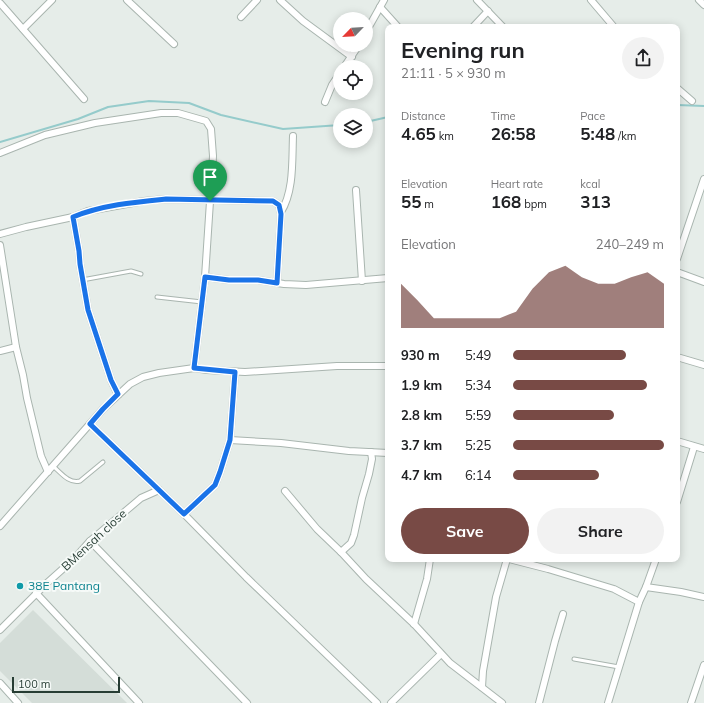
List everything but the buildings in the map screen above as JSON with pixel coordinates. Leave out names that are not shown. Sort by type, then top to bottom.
[{"type":"street","points":[[23,29],[52,0]]},
{"type":"street","points":[[127,0],[174,44]]},
{"type":"street","points":[[241,17],[257,0]]},
{"type":"street","points":[[280,0],[303,21],[352,57]]},
{"type":"street","points":[[373,20],[384,0]]},
{"type":"street","points":[[477,0],[500,24]]},
{"type":"street","points":[[591,0],[611,24]]},
{"type":"street","points":[[1,7],[23,29],[84,99]]},
{"type":"street","points":[[380,7],[395,24]]},
{"type":"street","points":[[476,24],[488,11]]},
{"type":"street","points":[[350,60],[354,52]]},
{"type":"street","points":[[325,102],[333,84]]},
{"type":"street","points":[[680,91],[692,101]]},
{"type":"street","points":[[0,153],[45,136],[95,122],[161,113],[178,113],[203,120],[209,125],[211,129],[213,156],[205,277],[194,368]]},
{"type":"street","points":[[281,212],[288,198],[293,136]]},
{"type":"street","points":[[680,250],[704,179]]},
{"type":"street","points":[[356,190],[362,281]]},
{"type":"street","points":[[0,234],[73,217],[88,211],[144,201],[166,199],[273,201],[279,205],[281,212],[277,283]]},
{"type":"street","points":[[73,217],[88,310],[109,374],[118,394]]},
{"type":"street","points":[[0,245],[1,263],[16,346],[23,375],[26,398],[40,456],[48,472]]},
{"type":"street","points":[[680,273],[704,282]]},
{"type":"street","points":[[205,277],[306,285],[385,278]]},
{"type":"street","points":[[0,351],[16,346]]},
{"type":"street","points":[[680,357],[704,366]]},
{"type":"street","points":[[0,526],[103,409],[130,384],[143,377],[194,368],[235,372],[337,366],[385,366]]},
{"type":"street","points":[[184,514],[215,485],[230,440],[235,372]]},
{"type":"street","points":[[90,424],[377,703]]},
{"type":"street","points":[[230,440],[281,443],[385,453]]},
{"type":"street","points":[[680,442],[704,449]]},
{"type":"street","points":[[680,492],[694,447]]},
{"type":"street","points":[[341,552],[351,543],[354,535],[369,474],[372,459],[371,452]]},
{"type":"street","name":"BMensah close","points":[[0,630],[36,593],[75,558],[90,541],[130,506],[141,498],[159,490]]},
{"type":"street","points":[[285,491],[317,529],[366,579],[414,624],[450,663],[502,703]]},
{"type":"street","points":[[90,541],[247,703]]},
{"type":"street","points":[[414,624],[427,578],[430,562]]},
{"type":"street","points":[[482,687],[483,671],[496,597],[507,562]]},
{"type":"street","points":[[520,562],[614,589],[639,602]]},
{"type":"street","points":[[608,703],[639,602],[655,562]]},
{"type":"street","points":[[646,587],[704,597]]},
{"type":"street","points":[[36,593],[140,703]]},
{"type":"street","points":[[539,703],[563,614]]},
{"type":"street","points":[[390,703],[442,654]]},
{"type":"street","points":[[691,703],[704,665]]},
{"type":"street","points":[[0,683],[18,703]]},
{"type":"lane","points":[[82,280],[131,271],[141,274]]},
{"type":"lane","points":[[157,297],[202,302]]},
{"type":"lane","points":[[53,466],[71,482],[76,482],[80,481],[103,462]]},
{"type":"lane","points":[[574,659],[619,666]]},
{"type":"shaded area","points":[[33,610],[127,703],[32,703],[0,671],[0,643]]},
{"type":"waterway","points":[[0,142],[78,119],[108,107],[149,101],[189,103],[221,115],[283,129],[333,125]]},
{"type":"waterway","points":[[680,105],[704,106]]},
{"type":"waterway","points":[[373,120],[385,118]]},
{"type":"place","name":"38E Pantang","points":[[20,586]]},
{"type":"route","points":[[166,199],[210,201],[273,201],[279,205],[281,214],[277,283],[258,280],[229,280],[205,277],[194,368],[235,372],[230,440],[215,485],[184,514],[90,424],[118,394],[111,380],[88,310],[73,217],[88,211],[144,201],[166,199]]}]
